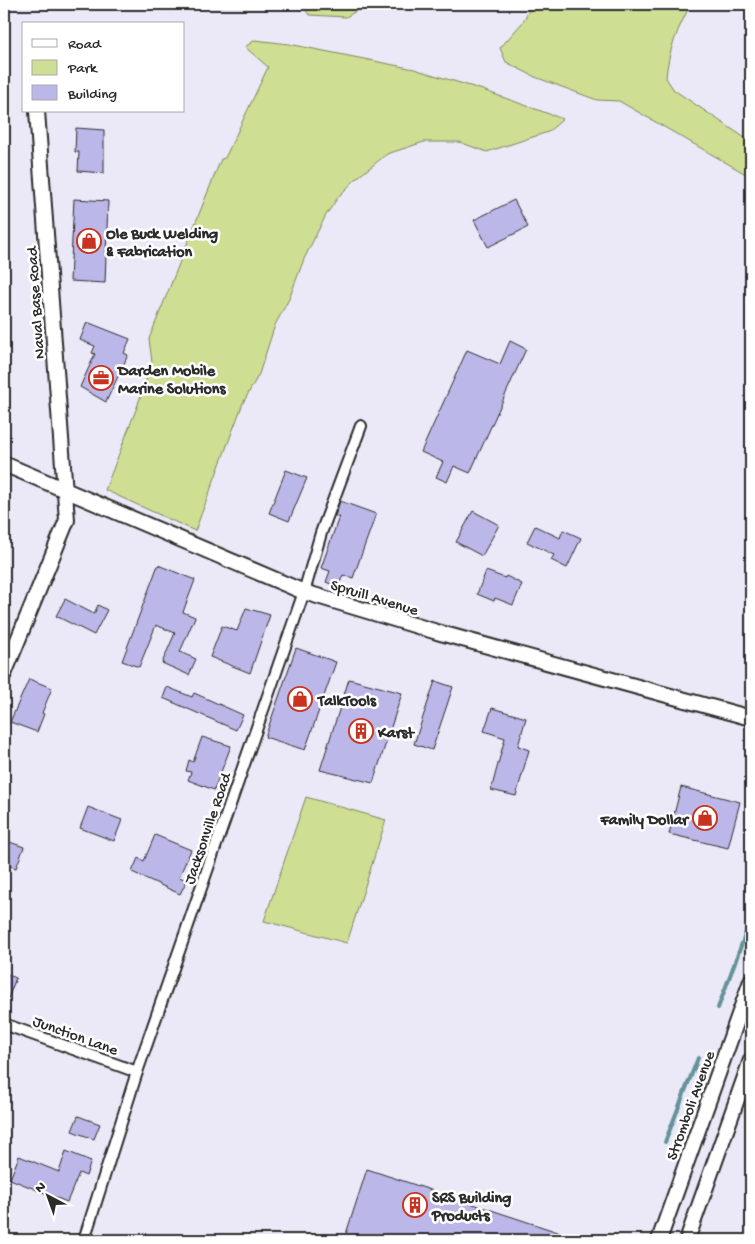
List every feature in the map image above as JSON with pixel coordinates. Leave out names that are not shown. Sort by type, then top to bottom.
[{"type":"street","name":"Naval Base Road","points":[[4,674],[67,520],[37,112]]},
{"type":"street","name":"Jacksonville Road","points":[[84,1240],[137,1072],[304,592],[321,533],[361,426]]},
{"type":"street","name":"Spruill Avenue","points":[[4,464],[304,592],[437,632],[751,718]]},
{"type":"street","name":"Stromboli Avenue","points":[[659,1240],[751,981]]},
{"type":"street","name":"Junction Lane","points":[[4,1024],[137,1072]]},
{"type":"street","points":[[687,1240],[751,1060]]},
{"type":"green space","points":[[302,4],[368,4],[346,17],[309,15]]},
{"type":"green space","points":[[532,4],[691,4],[674,40],[666,78],[674,90],[751,142],[751,177],[619,101],[597,100],[535,77],[506,62],[500,48],[523,22]]},
{"type":"green space","points":[[255,40],[289,44],[414,69],[480,89],[563,119],[548,132],[487,152],[459,142],[424,142],[387,154],[358,177],[339,196],[326,215],[304,259],[289,299],[275,325],[259,374],[243,403],[195,531],[105,490],[152,362],[149,339],[221,159],[225,158],[268,67],[245,47]]},
{"type":"green space","points":[[306,797],[386,820],[347,943],[264,921]]},
{"type":"building","points":[[76,128],[104,130],[104,173],[78,171],[79,152],[75,152]]},
{"type":"building","name":"Ole Buck Welding & Fabrication","points":[[74,199],[108,201],[105,283],[70,281]]},
{"type":"building","points":[[514,200],[528,227],[488,247],[474,220]]},
{"type":"building","points":[[87,322],[130,339],[124,353],[128,355],[106,402],[80,387],[95,354],[92,353],[95,346],[80,340]]},
{"type":"building","points":[[510,341],[526,349],[470,473],[454,466],[447,482],[436,477],[443,462],[421,452],[467,350],[500,364]]},
{"type":"building","points":[[286,470],[307,478],[289,521],[269,513]]},
{"type":"building","points":[[340,501],[376,514],[353,578],[343,575],[338,587],[326,582],[330,571],[321,568],[339,517],[335,516]]},
{"type":"building","points":[[473,511],[499,525],[482,556],[456,542]]},
{"type":"building","points":[[535,526],[560,538],[563,530],[581,538],[567,568],[551,560],[554,555],[527,542]]},
{"type":"building","points":[[158,565],[195,580],[183,612],[195,617],[180,652],[196,659],[189,675],[162,663],[175,633],[156,625],[139,667],[122,661]]},
{"type":"building","points":[[486,571],[505,578],[506,576],[522,584],[513,605],[495,598],[494,601],[477,594]]},
{"type":"building","points":[[65,599],[94,614],[98,605],[107,610],[94,635],[56,616]]},
{"type":"building","points":[[246,608],[270,615],[250,673],[210,657],[222,626],[237,631]]},
{"type":"building","name":"TalkTools","points":[[296,648],[336,662],[305,750],[265,737]]},
{"type":"building","points":[[29,679],[52,688],[37,732],[10,722]]},
{"type":"building","name":"Karst","points":[[349,679],[402,693],[373,783],[320,770]]},
{"type":"building","points":[[435,681],[453,687],[432,750],[414,744]]},
{"type":"building","points":[[167,687],[192,697],[194,693],[243,715],[236,730],[163,698]]},
{"type":"building","points":[[492,708],[526,718],[518,746],[529,750],[516,796],[491,790],[505,738],[484,731]]},
{"type":"building","points":[[202,737],[231,746],[214,790],[188,780],[191,772],[186,771],[189,760],[193,762]]},
{"type":"building","name":"Family Dollar","points":[[681,787],[740,802],[728,848],[669,834]]},
{"type":"building","points":[[88,807],[122,820],[114,841],[80,828]]},
{"type":"building","points":[[155,835],[191,850],[179,877],[187,880],[180,894],[132,872],[138,858],[144,861]]},
{"type":"building","points":[[4,840],[24,847],[16,868],[4,864]]},
{"type":"building","points":[[4,973],[16,978],[5,1006],[4,1006]]},
{"type":"building","points":[[78,1116],[100,1124],[94,1139],[72,1131]]},
{"type":"building","points":[[66,1151],[91,1161],[86,1176],[79,1173],[67,1202],[10,1179],[19,1156],[59,1172]]},
{"type":"building","name":"SRS Building Products","points":[[367,1169],[576,1238],[576,1240],[344,1240]]},
{"type":"waterway","points":[[718,1008],[751,919]]},
{"type":"waterway","points":[[665,1142],[698,1058]]},
{"type":"place","name":"Ole Buck Welding & Fabrication","points":[[89,241]]},
{"type":"place","name":"Darden Mobile Marine Solutions","points":[[101,378]]},
{"type":"place","name":"TalkTools","points":[[300,699]]},
{"type":"place","name":"Karst","points":[[361,731]]},
{"type":"place","name":"Family Dollar","points":[[705,818]]},
{"type":"place","name":"SRS Building Products","points":[[415,1205]]}]
